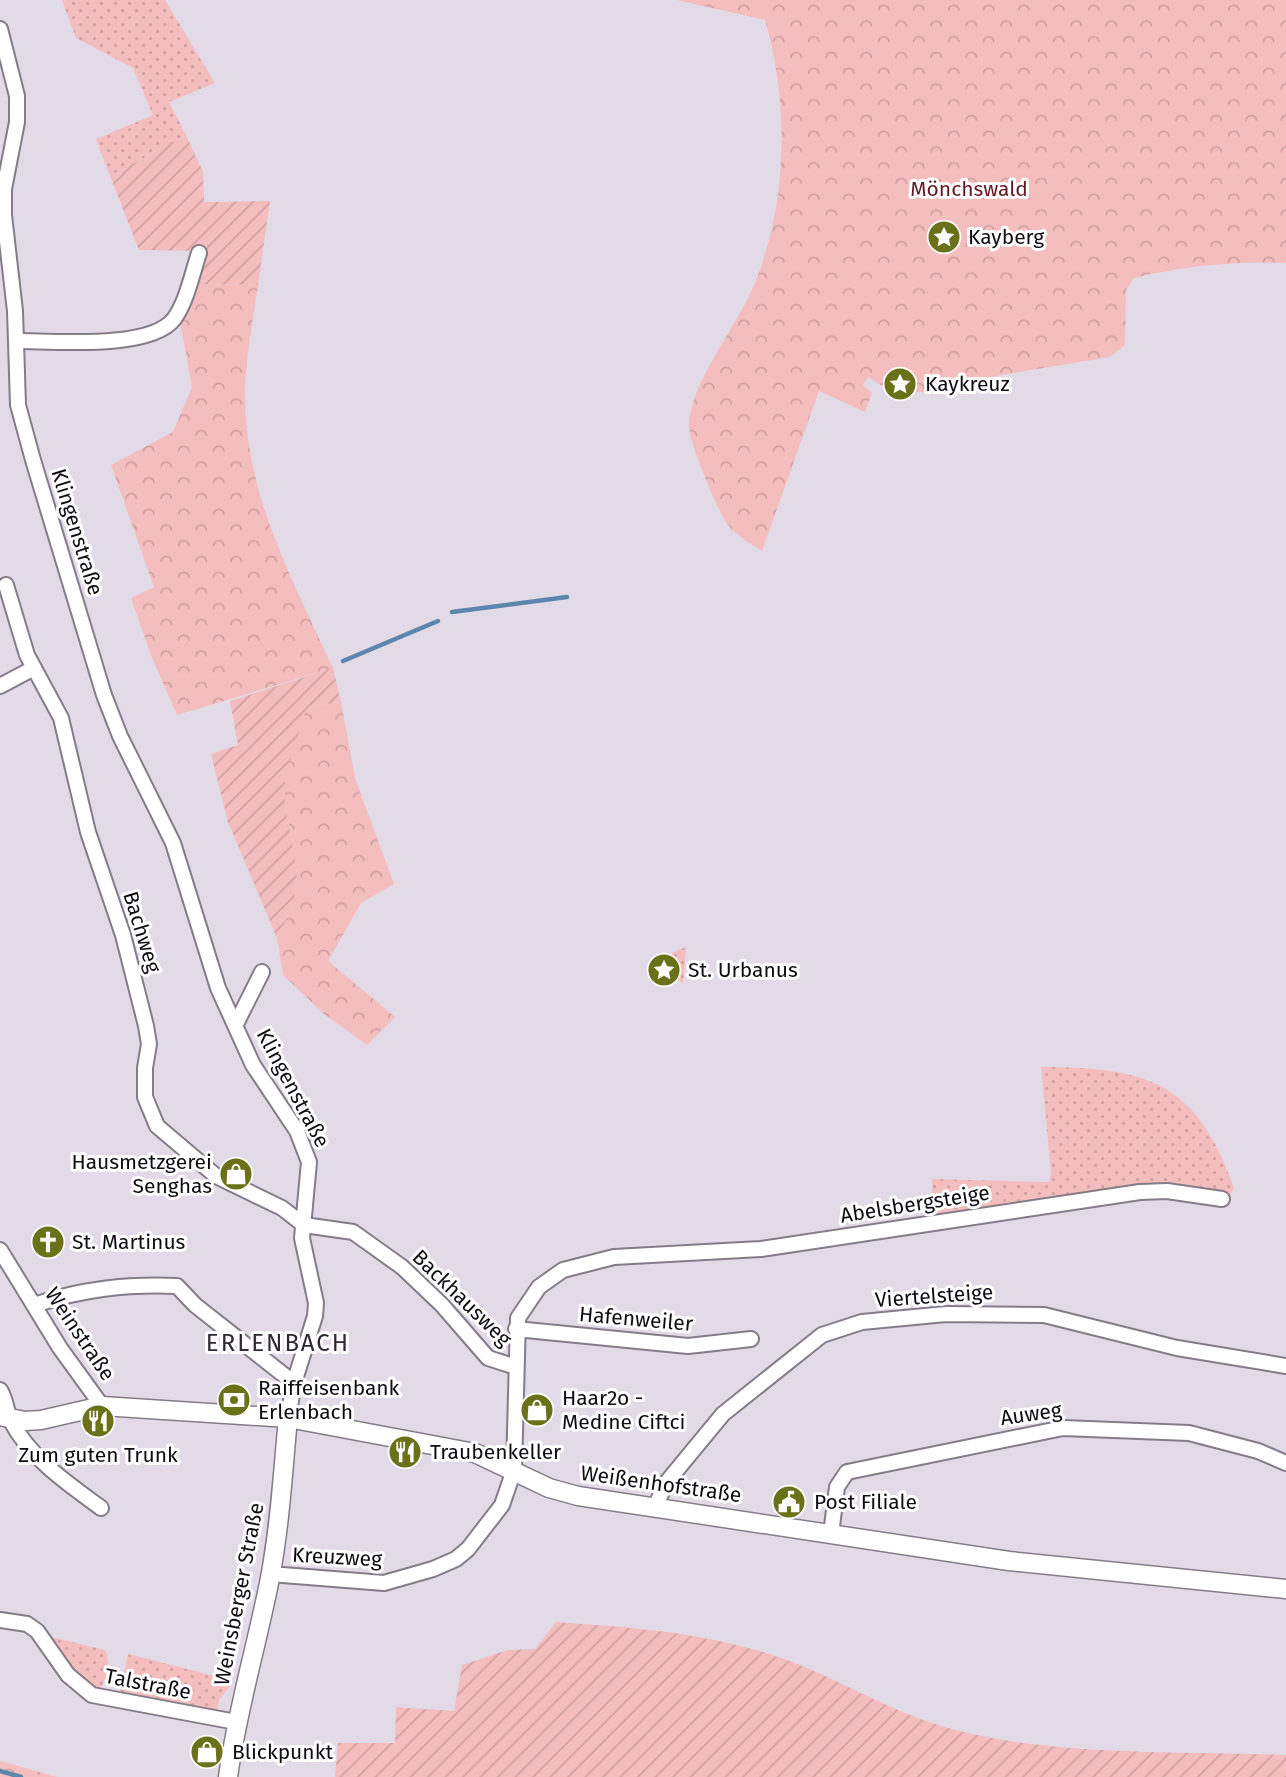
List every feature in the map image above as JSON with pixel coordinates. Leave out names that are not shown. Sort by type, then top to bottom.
[{"type":"street","name":"Klingenstraße","points":[[0,29],[17,96],[6,152],[4,215],[17,341],[18,405],[104,695],[120,736],[173,843],[218,988],[253,1065],[305,1147],[310,1176],[304,1225],[304,1252],[315,1294],[316,1316],[294,1383],[288,1418]]},
{"type":"street","points":[[17,341],[119,339],[165,328],[182,304],[199,253]]},
{"type":"street","name":"Bachweg","points":[[6,585],[19,634],[61,718],[88,832],[133,973],[149,1044],[145,1097],[153,1118],[164,1135],[210,1171],[282,1208],[304,1225]]},
{"type":"street","points":[[0,686],[34,668]]},
{"type":"street","name":"Klingenstraße","points":[[236,1024],[262,972]]},
{"type":"street","name":"Abelsbergsteige","points":[[516,1329],[518,1318],[528,1300],[551,1277],[586,1262],[614,1257],[761,1248],[1140,1192],[1167,1191],[1222,1199]]},
{"type":"street","name":"Backhausweg","points":[[304,1225],[353,1231],[402,1267],[442,1305],[488,1358],[516,1367]]},
{"type":"street","name":"Weinstraße","points":[[0,1250],[60,1348],[102,1406]]},
{"type":"street","points":[[34,1305],[72,1292],[115,1286],[177,1286],[195,1305],[294,1383]]},
{"type":"street","name":"Viertelsteige","points":[[656,1505],[666,1483],[723,1414],[822,1335],[862,1322],[946,1314],[1044,1315],[1188,1351],[1286,1366]]},
{"type":"street","points":[[513,1470],[518,1416],[516,1329]]},
{"type":"street","name":"Hafenweiler","points":[[516,1329],[688,1346],[751,1339]]},
{"type":"street","points":[[0,1390],[5,1418],[29,1450],[64,1481],[102,1508]]},
{"type":"street","name":"Weißenhofstraße","points":[[5,1418],[41,1420],[102,1406],[288,1418],[475,1452],[559,1492],[1009,1561],[1286,1589]]},
{"type":"street","name":"Weinsberger Straße","points":[[228,1777],[236,1722],[249,1678],[270,1574],[288,1418]]},
{"type":"street","name":"Auweg","points":[[831,1534],[837,1487],[847,1472],[1063,1428],[1189,1433],[1258,1451],[1286,1463]]},
{"type":"street","name":"Kreuzweg","points":[[270,1574],[384,1583],[445,1564],[468,1549],[496,1516],[513,1470]]},
{"type":"street","name":"Talstraße","points":[[0,1620],[27,1624],[37,1631],[68,1675],[92,1695],[236,1722]]},
{"type":"green space","points":[[62,0],[165,0],[215,83],[169,102],[186,135],[110,176],[96,139],[153,115],[133,68],[76,38]]},
{"type":"green space","name":"Mönchswald","points":[[677,0],[1286,0],[1286,263],[1210,265],[1134,278],[1126,290],[1125,345],[1110,357],[1001,375],[931,392],[892,392],[868,377],[863,385],[872,393],[865,412],[819,391],[762,551],[735,532],[723,518],[699,461],[689,426],[696,394],[751,292],[772,227],[781,157],[779,87],[765,20]]},
{"type":"green space","points":[[186,135],[203,172],[204,202],[270,201],[258,285],[193,284],[202,251],[139,250],[110,176]]},
{"type":"green space","points":[[193,284],[258,285],[245,391],[253,464],[273,534],[333,668],[177,715],[152,658],[131,598],[154,587],[111,465],[173,432],[192,387],[181,326]]},
{"type":"green space","points":[[333,668],[341,702],[310,706],[306,710],[285,776],[285,802],[297,873],[294,903],[277,938],[228,822],[211,754],[238,745],[230,701]]},
{"type":"green space","points":[[341,702],[355,778],[394,884],[361,903],[328,961],[395,1017],[367,1045],[324,1014],[283,975],[277,938],[294,903],[297,873],[285,802],[285,776],[294,741],[310,706]]},
{"type":"green space","points":[[686,947],[683,983],[657,967],[658,959]]},
{"type":"green space","points":[[1041,1067],[1111,1071],[1139,1077],[1163,1088],[1185,1103],[1203,1124],[1219,1152],[1234,1188],[1230,1195],[1168,1186],[932,1216],[932,1179],[1049,1182],[1051,1172]]},
{"type":"green space","points":[[556,1622],[662,1632],[714,1640],[766,1653],[808,1668],[911,1715],[972,1734],[1060,1747],[1286,1755],[1286,1777],[335,1777],[338,1743],[395,1743],[396,1707],[454,1711],[462,1665],[508,1650],[535,1649]]},
{"type":"green space","points":[[51,1637],[105,1650],[107,1671],[98,1691],[70,1671]]},
{"type":"green space","points":[[128,1654],[231,1680],[232,1684],[220,1698],[216,1712],[119,1693]]},
{"type":"green space","points":[[0,1761],[57,1777],[0,1777]]},
{"type":"waterway","points":[[452,612],[567,597]]},
{"type":"waterway","points":[[343,661],[438,621]]},
{"type":"waterway","points":[[0,1771],[21,1777]]},
{"type":"place","name":"Kayberg","points":[[944,237]]},
{"type":"place","name":"Kaykreuz","points":[[900,384]]},
{"type":"place","name":"St. Urbanus","points":[[664,970]]},
{"type":"place","name":"Hausmetzgerei Senghas","points":[[236,1174]]},
{"type":"place","name":"St. Martinus","points":[[48,1242]]},
{"type":"place","name":"Raiffeisenbank Erlenbach","points":[[234,1400]]},
{"type":"place","name":"Haar2o - Medine Ciftci","points":[[537,1410]]},
{"type":"place","name":"Zum guten Trunk","points":[[98,1421]]},
{"type":"place","name":"Traubenkeller","points":[[405,1452]]},
{"type":"place","name":"Post Filiale","points":[[789,1502]]},
{"type":"place","name":"Blickpunkt","points":[[207,1752]]},
{"type":"district","name":"ERLENBACH","points":[[278,1343]]}]
